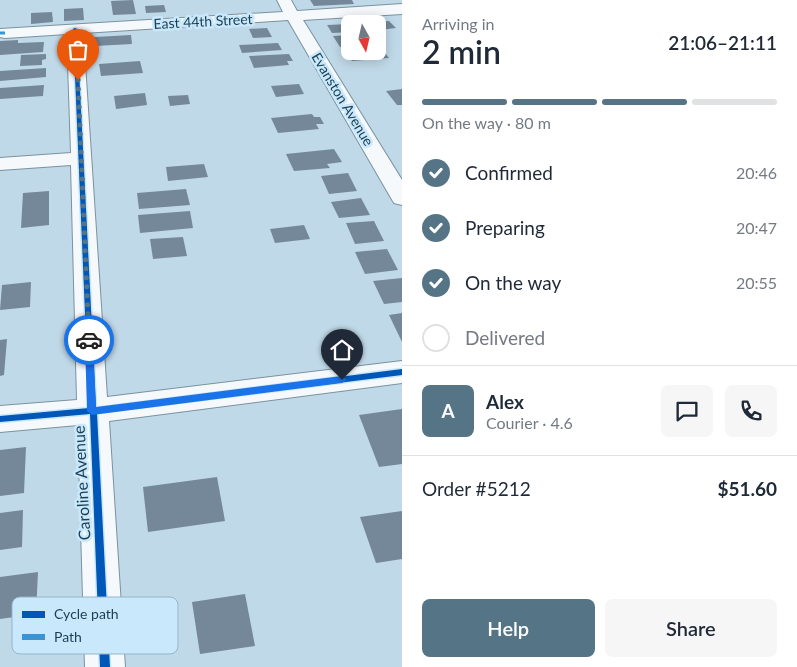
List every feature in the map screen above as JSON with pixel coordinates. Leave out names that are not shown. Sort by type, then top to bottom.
[{"type":"street","name":"East 44th Street","points":[[5,33],[75,29],[288,8],[397,9]]},
{"type":"street","name":"Evanston Avenue","points":[[288,8],[402,198]]},
{"type":"street","name":"Caroline Avenue","points":[[75,29],[101,597]]},
{"type":"street","points":[[0,164],[82,158]]},
{"type":"street","points":[[0,419],[92,411],[402,372]]},
{"type":"street","name":"Caroline Avenue","points":[[104,654],[105,667]]},
{"type":"building","points":[[133,0],[136,14],[113,15],[111,1]]},
{"type":"building","points":[[310,0],[352,0],[354,4],[314,6]]},
{"type":"building","points":[[164,5],[166,12],[146,13],[145,6]]},
{"type":"building","points":[[83,8],[84,20],[64,21],[64,9]]},
{"type":"building","points":[[52,12],[53,22],[31,24],[31,13]]},
{"type":"building","points":[[386,21],[389,21],[396,28],[386,29]]},
{"type":"building","points":[[341,24],[341,32],[332,33],[327,25]]},
{"type":"building","points":[[267,28],[272,37],[253,38],[249,29]]},
{"type":"building","points":[[131,35],[132,44],[95,46],[95,37]]},
{"type":"building","points":[[333,36],[341,36],[341,47],[340,47]]},
{"type":"building","points":[[18,40],[18,43],[44,42],[43,52],[0,55],[0,41]]},
{"type":"building","points":[[278,43],[282,50],[242,53],[239,45]]},
{"type":"building","points":[[46,54],[46,59],[42,60],[42,65],[20,66],[21,55]]},
{"type":"building","points":[[289,54],[293,61],[287,61],[289,65],[254,68],[249,56]]},
{"type":"building","points":[[140,61],[143,73],[101,76],[99,64]]},
{"type":"building","points":[[46,68],[46,77],[0,81],[0,71]]},
{"type":"building","points":[[299,84],[304,94],[276,97],[271,86]]},
{"type":"building","points":[[44,85],[43,96],[0,99],[0,88]]},
{"type":"building","points":[[402,89],[402,105],[397,105],[386,91]]},
{"type":"building","points":[[145,93],[147,105],[116,109],[114,96]]},
{"type":"building","points":[[188,95],[190,104],[170,106],[168,96]]},
{"type":"building","points":[[312,114],[314,117],[320,117],[324,124],[316,124],[319,129],[278,133],[271,118]]},
{"type":"building","points":[[334,149],[342,162],[327,164],[330,168],[294,171],[286,154]]},
{"type":"building","points":[[204,164],[208,177],[168,181],[166,167]]},
{"type":"building","points":[[348,173],[357,191],[329,194],[321,176]]},
{"type":"building","points":[[186,189],[190,205],[139,209],[137,193]]},
{"type":"building","points":[[49,191],[49,225],[21,228],[23,193]]},
{"type":"building","points":[[361,198],[370,215],[339,218],[331,202]]},
{"type":"building","points":[[190,211],[193,228],[140,233],[138,215]]},
{"type":"building","points":[[374,221],[384,241],[355,244],[346,223]]},
{"type":"building","points":[[304,225],[310,239],[275,243],[270,229]]},
{"type":"building","points":[[183,237],[187,256],[153,259],[150,239]]},
{"type":"building","points":[[387,249],[398,270],[365,274],[355,252]]},
{"type":"building","points":[[402,278],[402,302],[384,304],[373,281]]},
{"type":"building","points":[[31,282],[30,307],[0,310],[2,285]]},
{"type":"building","points":[[402,313],[402,342],[389,315]]},
{"type":"building","points":[[7,339],[4,375],[0,376],[0,340]]},
{"type":"building","points":[[402,409],[402,464],[379,467],[359,415]]},
{"type":"building","points":[[26,447],[24,493],[0,496],[0,450]]},
{"type":"building","points":[[217,477],[225,521],[148,532],[143,487]]},
{"type":"building","points":[[23,510],[22,547],[0,550],[0,513]]},
{"type":"building","points":[[402,511],[402,559],[376,563],[360,517]]},
{"type":"building","points":[[38,572],[37,597],[12,597],[12,617],[0,619],[0,577]]},
{"type":"building","points":[[245,594],[255,646],[200,654],[192,602]]},
{"type":"marked path","points":[[0,33],[5,33]]},
{"type":"cycle path","points":[[75,29],[102,597]]},
{"type":"cycle path","points":[[0,419],[92,411],[402,372]]},
{"type":"cycle path","points":[[104,654],[105,667]]},
{"type":"way so far","points":[[78,80],[89,340]]},
{"type":"route","points":[[89,340],[92,411],[342,380]]}]
